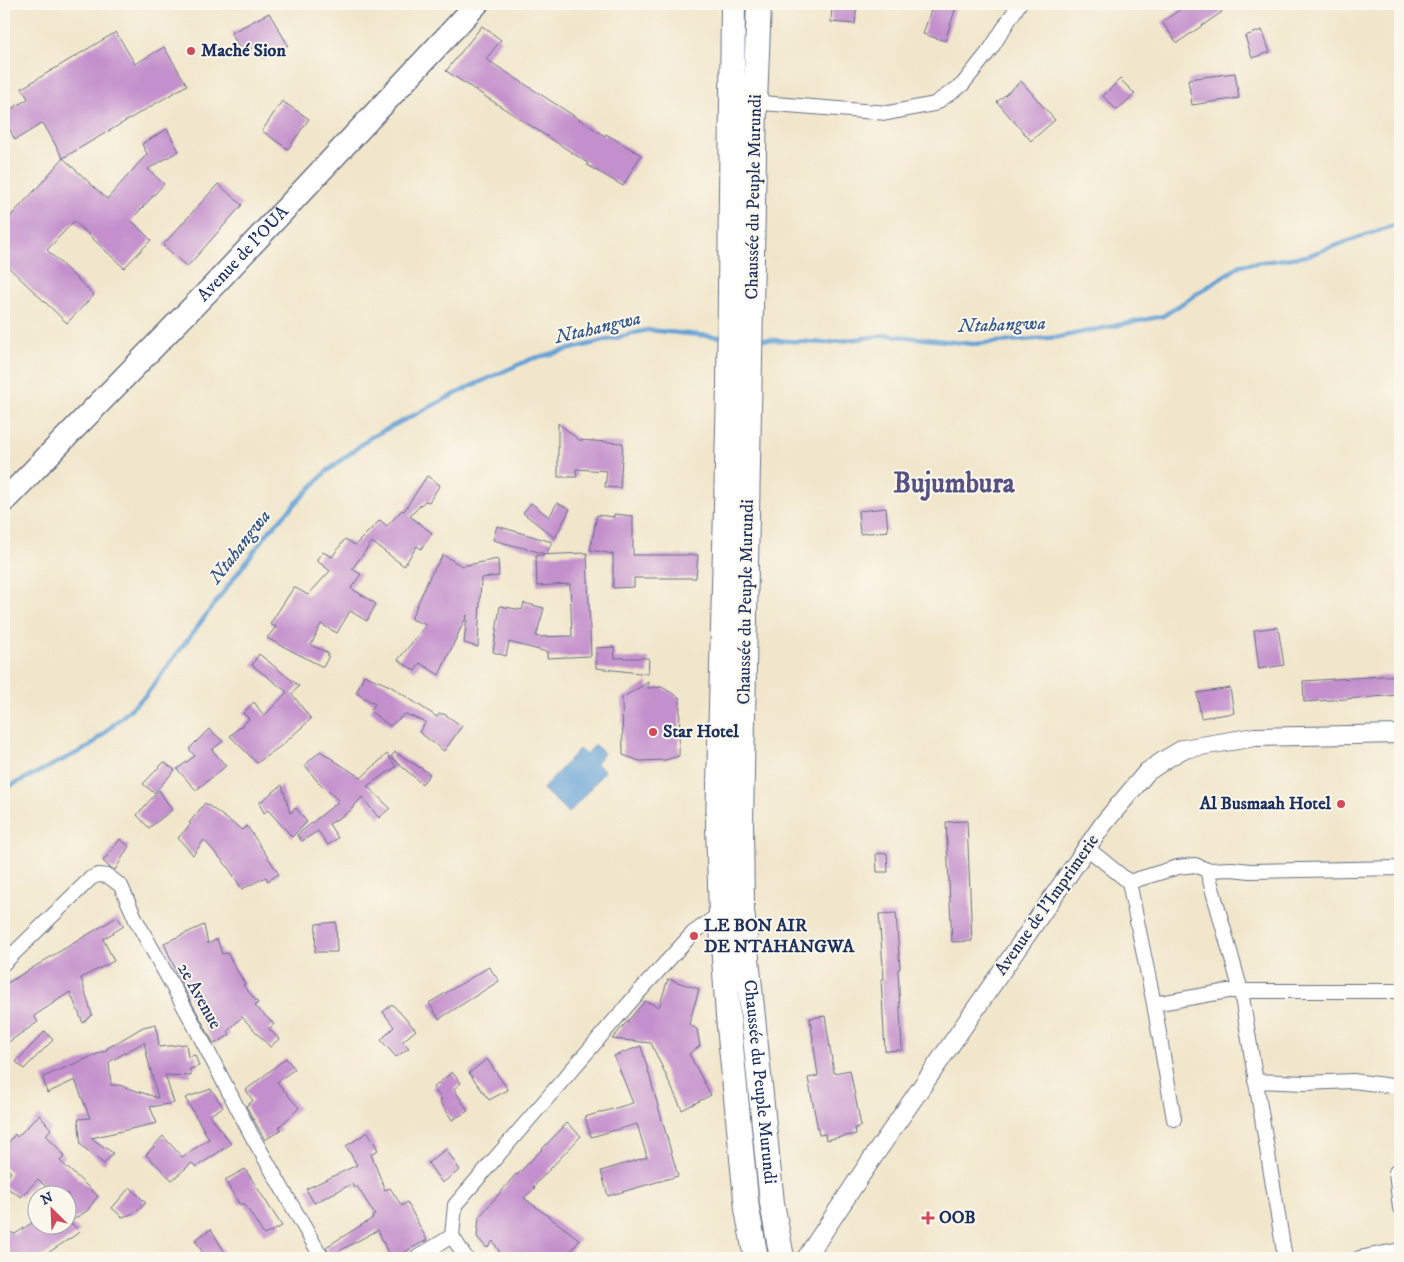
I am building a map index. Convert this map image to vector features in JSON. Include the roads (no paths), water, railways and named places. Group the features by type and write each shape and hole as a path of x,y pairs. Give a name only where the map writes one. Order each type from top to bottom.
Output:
{"highway":[{"name":"Chaussée du Peuple Murundi","path":"733,4 732,104 741,291 741,823 731,911 747,1209 756,1258"},
{"name":"Chaussée du Peuple Murundi","path":"741,291 755,102 759,4"},
{"name":"Chaussée du Peuple Murundi","path":"731,911 772,1203 782,1258"}],"main road":[{"name":"Avenue de l'OUA","path":"4,501 216,283 477,4"}],"street":[{"path":"732,104 755,102 888,113 934,104 962,85 990,50 1019,4"},
{"name":"Avenue de l'Imprimerie","path":"806,1258 869,1163 1104,823 1147,772 1183,749 1255,737 1400,734"},
{"path":"1087,848 1129,882 1154,1004 1174,1119"},
{"path":"1129,882 1178,867 1195,865 1207,870 1232,869 1250,871 1400,868"},
{"path":"1207,870 1242,991 1285,1258"},
{"name":"2e Avenue","path":"4,963 91,878 98,875 108,876 121,886 136,920 191,1019 252,1136 322,1258"},
{"path":"466,1258 452,1236 455,1205 638,993 693,934 731,911"},
{"path":"1154,1004 1228,991 1400,991"},
{"path":"1255,1081 1305,1083 1353,1081 1400,1087"},
{"path":"1396,1172 1400,1208"},
{"path":"416,1258 452,1236"},
{"path":"1359,1258 1400,1250"}],"water":[{"path":"595,745 604,753 596,763 605,771 569,813 543,789 579,749 586,755"}],"waterway":[{"name":"Ntahangwa","path":"757,339 825,343 887,335 973,344 1059,337 1163,316 1241,265 1306,256 1400,223"},
{"name":"Ntahangwa","path":"4,789 89,747 146,695 270,530 326,472 371,437 469,387 531,359 647,330 721,337"}],"place":[{"name":"Maché Sion","path":"191,51"},
{"name":"Star Hotel","path":"653,732"},
{"name":"Al Busmaah Hotel","path":"1341,804"},
{"name":"LE BON AIR DE NTAHANGWA","path":"694,936"},
{"name":"OOB","path":"928,1218"}],"district":[{"name":"Bujumbura","path":"954,483"}]}
